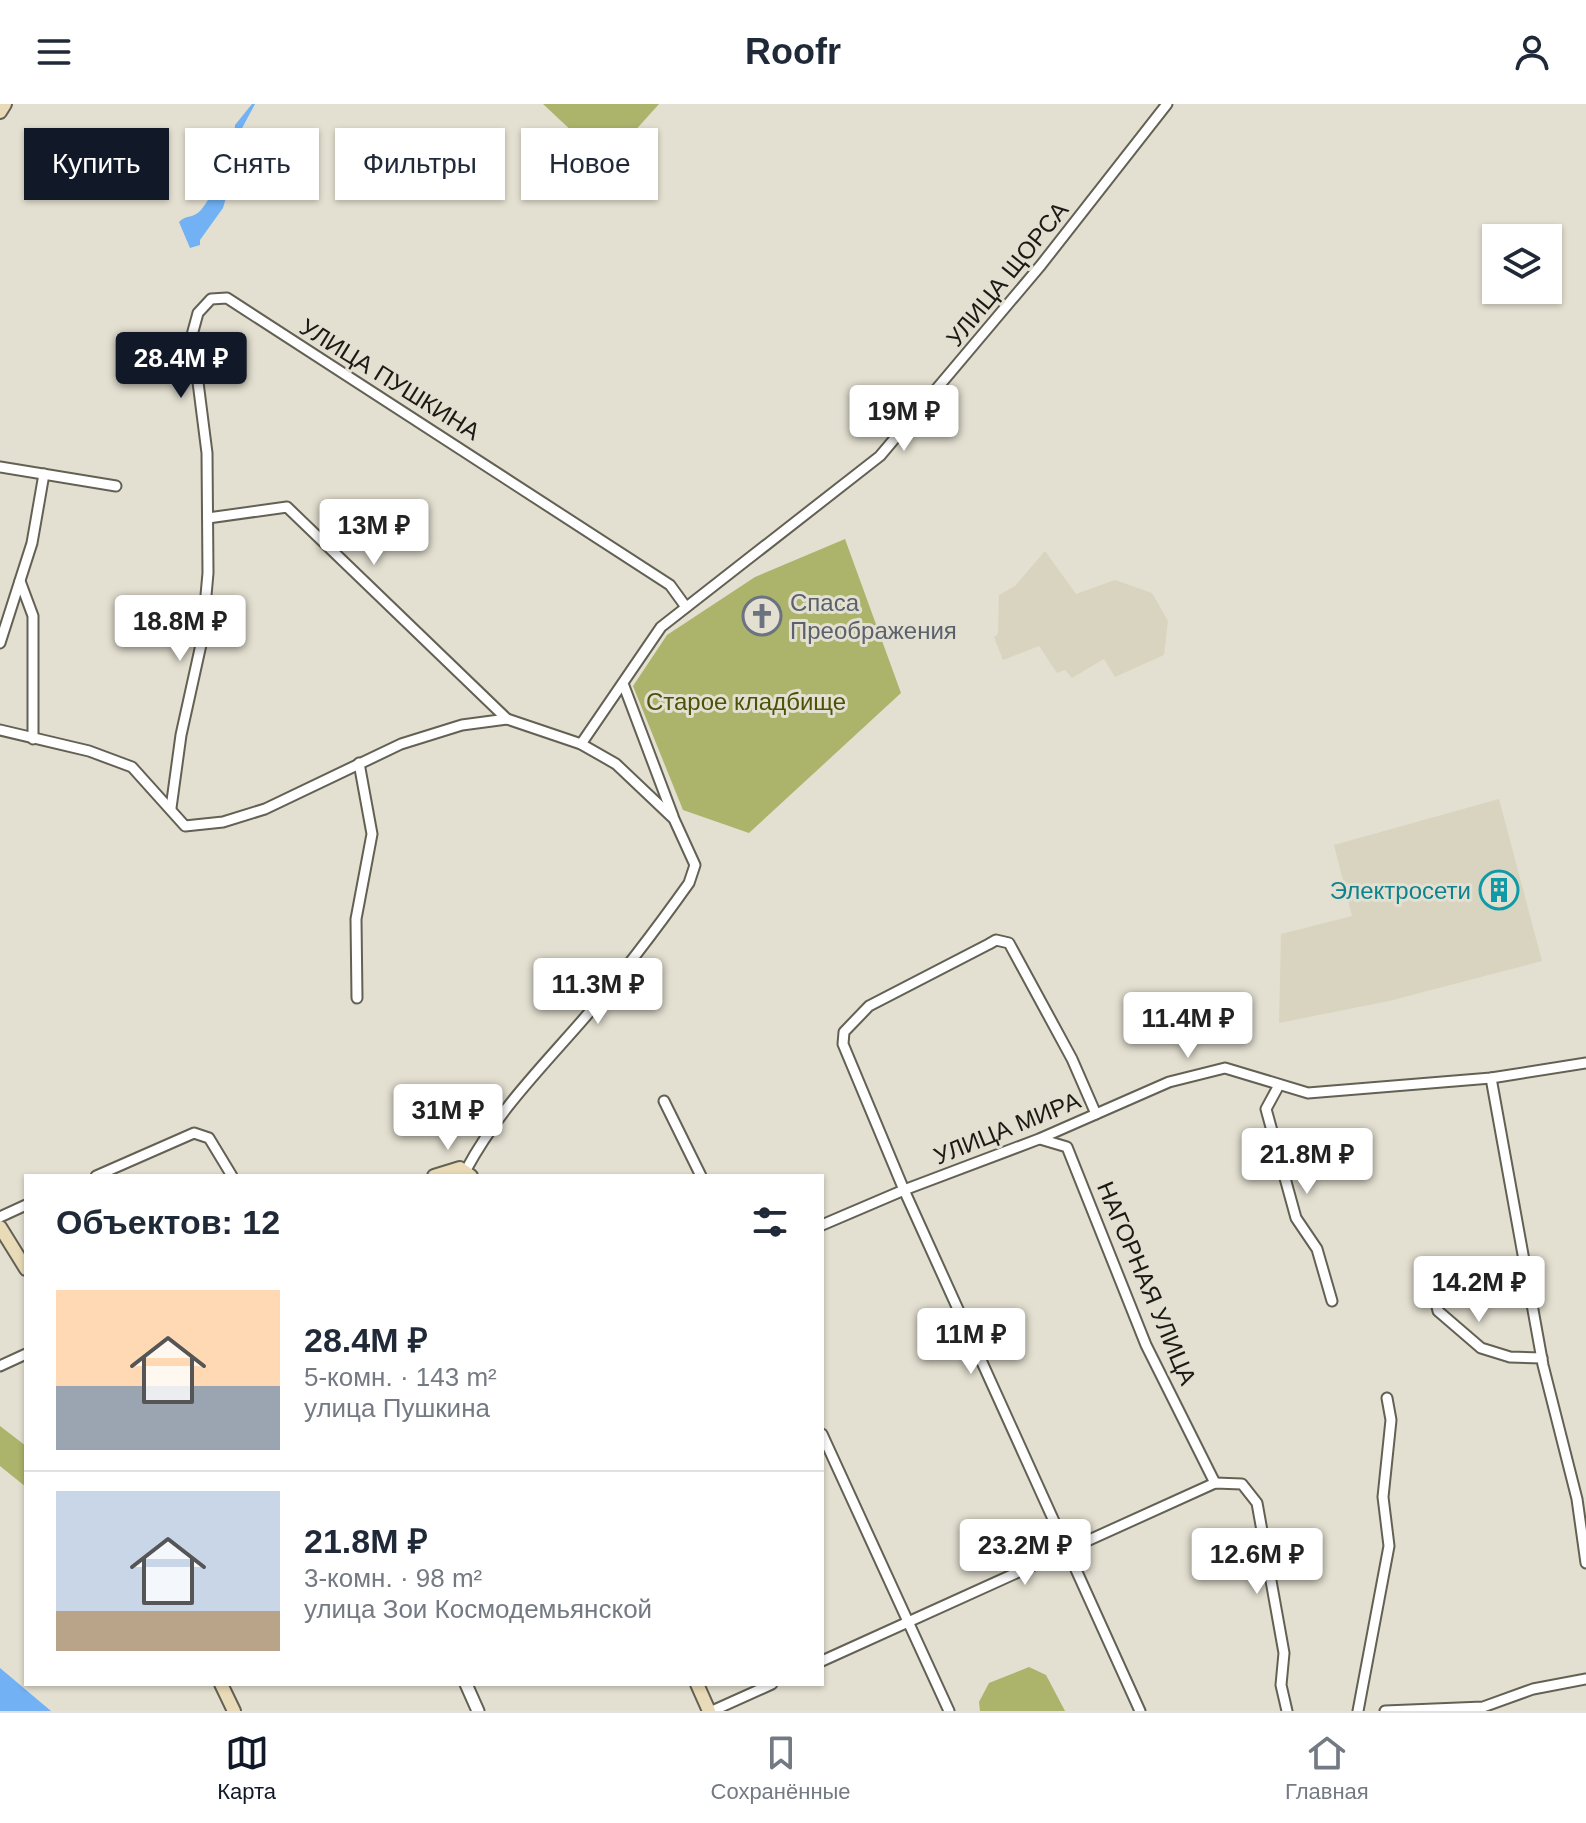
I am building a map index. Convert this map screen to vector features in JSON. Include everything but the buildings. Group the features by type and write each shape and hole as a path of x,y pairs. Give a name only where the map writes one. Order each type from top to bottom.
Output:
{"main road":[{"path":"0,112 5,104"},
{"path":"440,1174 451,1170 468,1173"},
{"path":"0,1227 24,1266"},
{"path":"222,1686 234,1711"},
{"path":"698,1686 710,1711"}],"street":[{"name":"УЛИЦА ЩОРСА","path":"581,744 624,686 661,627 880,456 1041,265 1167,104"},
{"name":"УЛИЦА ПУШКИНА","path":"208,518 207,453 192,335 198,313 211,299 227,298 430,426 670,585 686,607"},
{"path":"0,467 116,486"},
{"path":"0,643 32,543 44,474"},
{"path":"171,808 181,735 202,640 208,573 208,518 287,507 507,719 581,744 616,764 674,819"},
{"path":"19,577 33,616 33,739"},
{"path":"468,1173 486,1133 513,1096 587,1015 689,883 695,865 674,819 624,686"},
{"path":"0,730 89,751 132,767 185,826 223,822 265,809 401,744 462,725 507,719"},
{"path":"357,998 356,919 372,834 359,763"},
{"path":"1096,1114 1050,1018 1009,943 1004,940 989,944 869,1006 844,1032 843,1044 904,1190 1140,1711"},
{"name":"УЛИЦА МИРА","path":"824,1224 1039,1139 1169,1082 1225,1068 1308,1093 1491,1078 1586,1063"},
{"path":"1491,1078 1542,1358 1577,1499 1586,1563"},
{"path":"1279,1085 1266,1109 1269,1123 1296,1218 1317,1249 1332,1301"},
{"path":"664,1101 700,1174"},
{"path":"101,1174 194,1133 209,1138 231,1174"},
{"name":"НАГОРНАЯ УЛИЦА","path":"1039,1139 1067,1147 1074,1160 1146,1345 1215,1483"},
{"path":"0,1217 24,1206"},
{"path":"1429,1271 1438,1311 1481,1348 1510,1357 1542,1358"},
{"path":"0,1366 24,1355"},
{"path":"1358,1711 1389,1546 1383,1497 1391,1420 1387,1398"},
{"path":"824,1438 949,1711"},
{"path":"824,1660 1215,1483 1242,1484 1257,1503 1284,1653 1281,1685 1287,1711"},
{"path":"1385,1711 1483,1707 1533,1689 1586,1679"},
{"path":"467,1686 478,1711"},
{"path":"710,1711 767,1686"}],"shaded area":[{"path":"1045,551 1076,594 1115,580 1152,593 1168,621 1164,655 1115,677 1104,659 1072,678 1065,670 1057,673 1039,646 1003,660 994,637 998,634 999,595 1015,586"},
{"path":"1499,799 1542,961 1389,1001 1279,1023 1281,934 1352,916 1334,845"}],"green space":[{"path":"543,104 659,104 637,128 569,128"},
{"name":"Старое кладбище","path":"845,539 901,693 749,833 683,810 633,686 667,635 755,577"},
{"path":"0,1426 24,1444 24,1485 0,1466"},
{"path":"1029,1667 1046,1675 1065,1711 980,1711 979,1702 989,1683"}],"water":[{"path":"255,104 242,128 235,128"},
{"path":"208,200 225,200 200,240 200,245 190,248 179,222 201,210"},
{"path":"0,1668 51,1711 0,1711"}],"place":[{"name":"Спаса Преображения","path":"762,616"},
{"name":"Электросети","path":"1499,890"}]}
